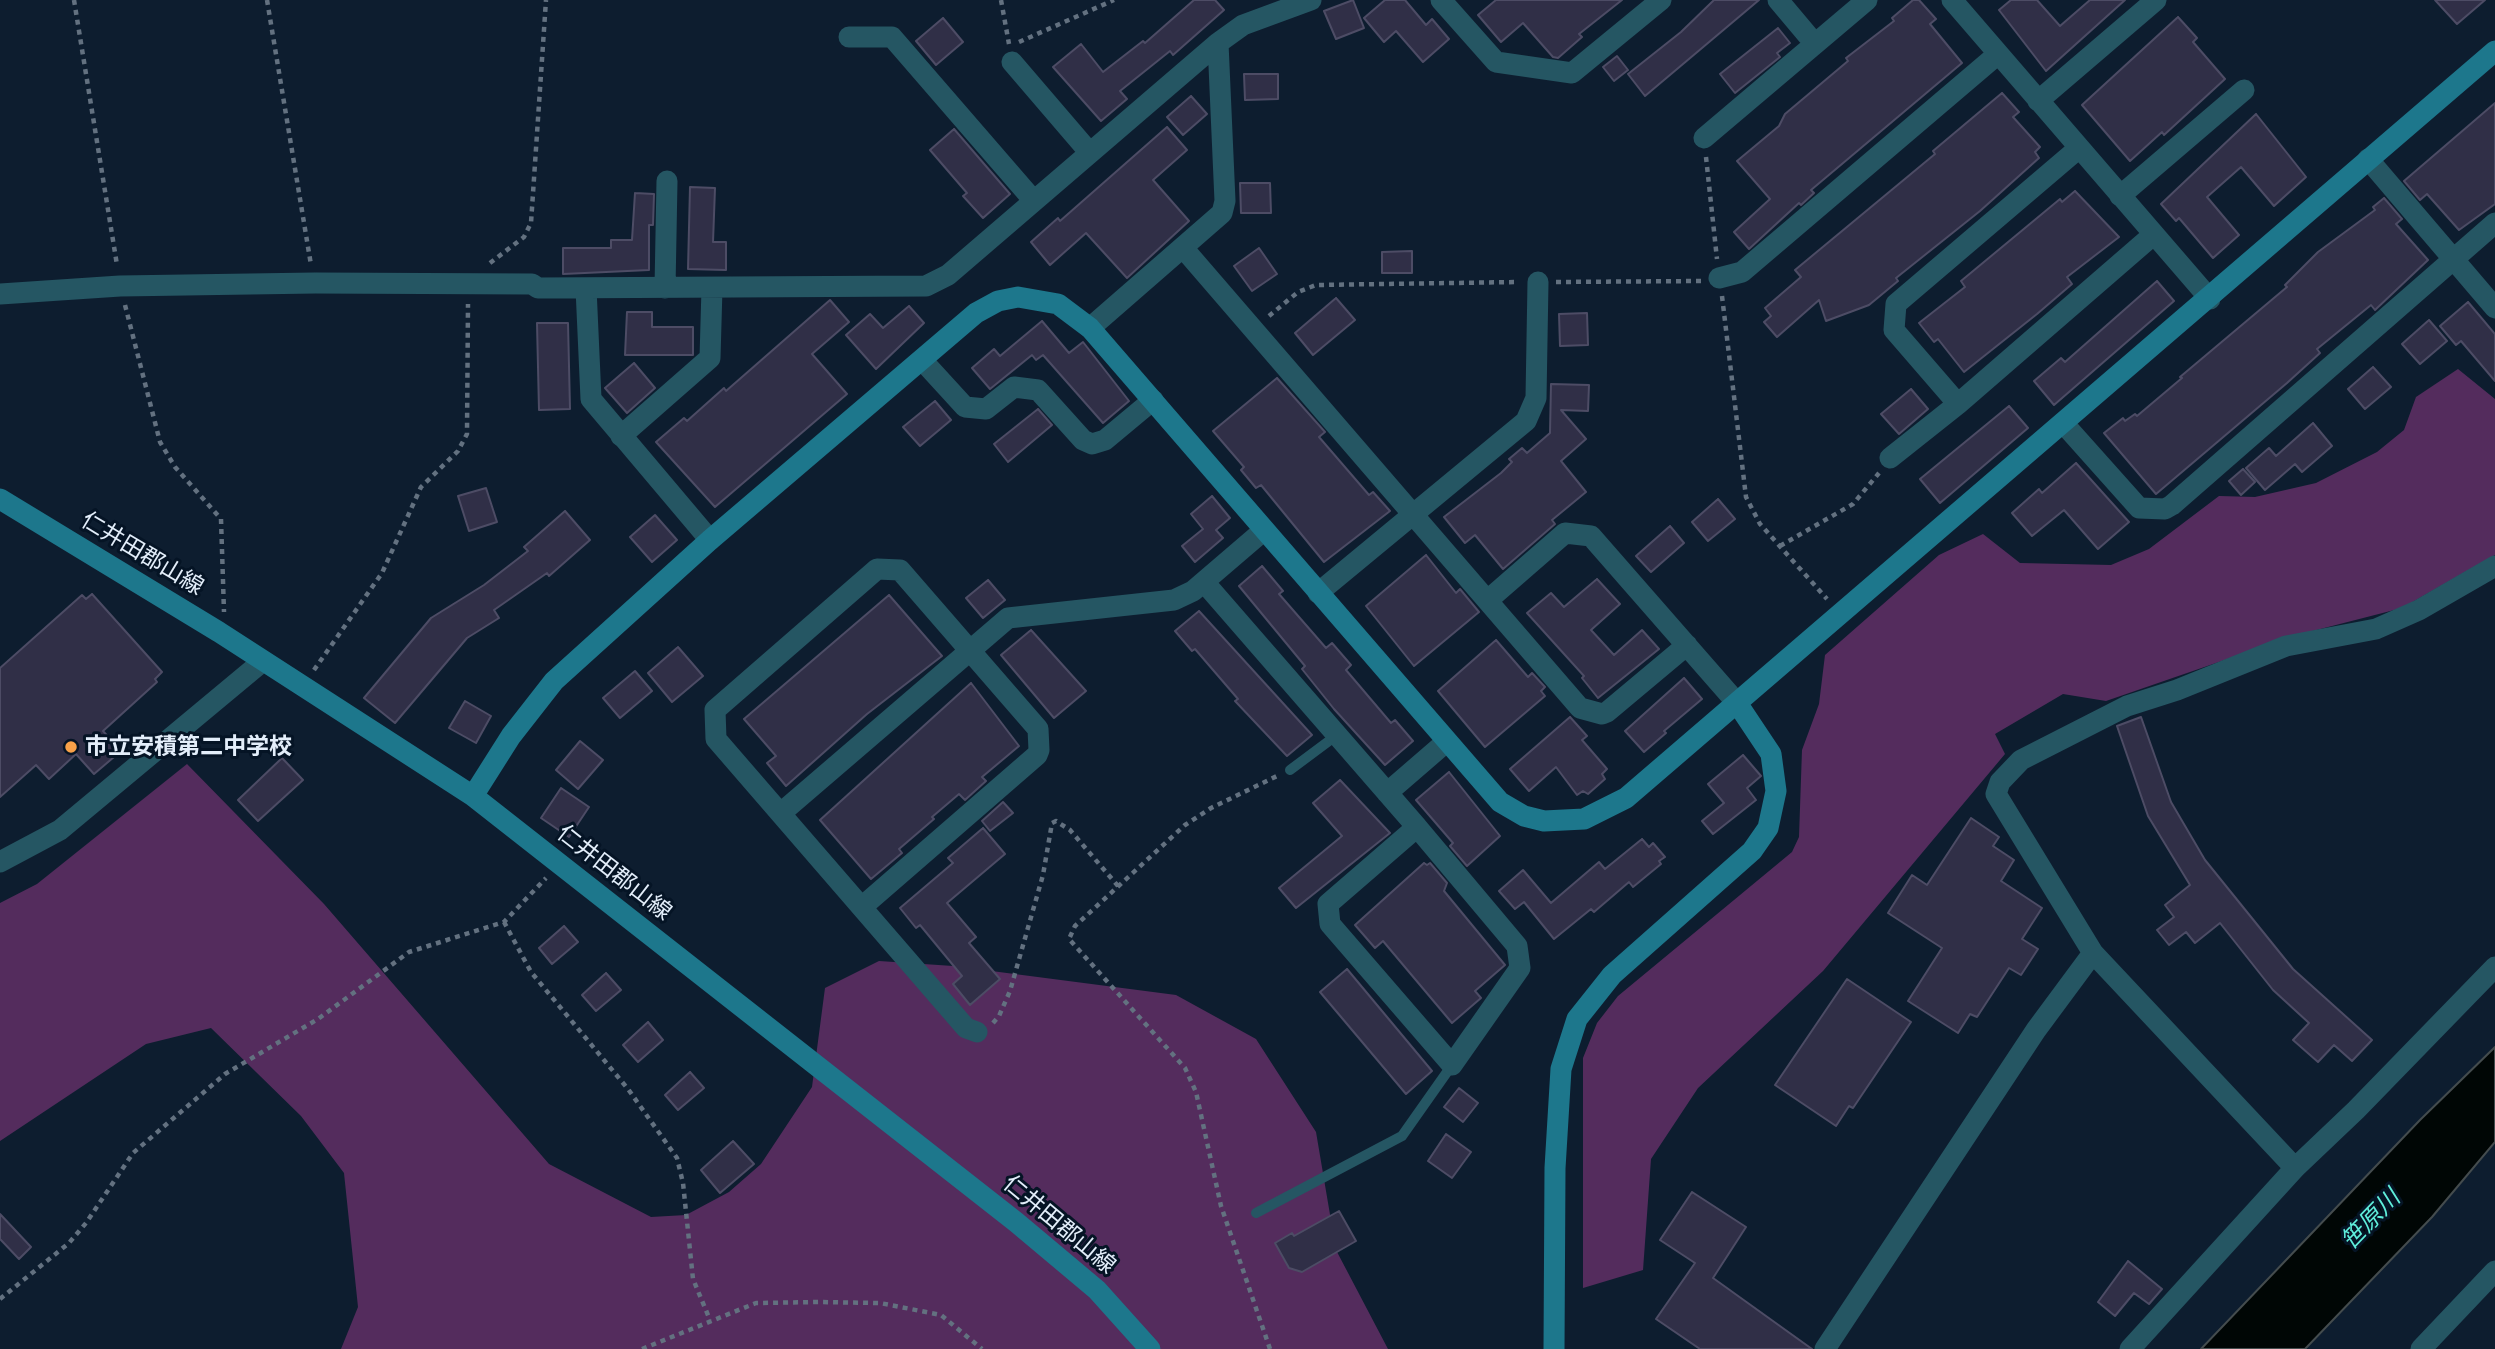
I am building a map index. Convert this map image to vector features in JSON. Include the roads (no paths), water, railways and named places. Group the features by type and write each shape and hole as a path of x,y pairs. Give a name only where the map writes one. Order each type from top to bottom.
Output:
{"street":[{"path":"0,294 120,286 314,283 586,288 920,287 934,284 1218,43 1243,25 1311,0"},
{"path":"1448,2 1496,62 1572,73 1661,0"},
{"path":"1778,0 1815,44"},
{"path":"1704,138 1867,0"},
{"path":"2038,101 2156,0"},
{"path":"1958,2 1998,54 2210,299"},
{"path":"849,37 892,37 1034,201"},
{"path":"1090,328 1214,223 1225,207 1218,43"},
{"path":"473,796 511,736 554,681 710,540 976,313 1005,298 1030,297 1058,303 1090,328 1446,742 1507,807 1534,819 1574,821 1607,810 1626,798 2064,424 2495,51"},
{"path":"1010,54 1090,153"},
{"path":"1719,278 1742,272 1998,54"},
{"path":"2120,196 2244,90"},
{"path":"1958,404 1894,330 1896,304 2079,148"},
{"path":"2368,159 2495,308"},
{"path":"665,288 667,181"},
{"path":"2064,424 2139,508 2165,509 2495,223"},
{"path":"1890,458 1958,404 2153,235"},
{"path":"1184,249 1580,708 1602,714 1687,645"},
{"path":"1318,593 1526,421 1536,398 1538,282"},
{"path":"586,288 588,394 710,540"},
{"path":"621,436 710,358 712,288"},
{"path":"922,360 965,407 986,409 1014,387 1038,390 1083,440 1092,444 1105,440 1153,400"},
{"name":"仁井田郡山線","path":"0,499 219,632 473,796 1016,1222 1097,1290 1150,1349"},
{"path":"781,813 967,651 1013,616 1174,600 1204,582 1263,531"},
{"path":"1488,600 1564,533 1591,536 1737,703 1771,754 1776,791 1768,828 1752,851 1612,975 1577,1019 1561,1069 1555,1168 1554,1349"},
{"path":"2295,1168 2093,953 1996,794 2009,770 2051,742 2127,706 2177,690 2286,646 2376,629 2419,610 2495,566"},
{"path":"863,906 1037,755 1038,729 967,651 900,570 877,569 715,710 716,738 966,1028 977,1032"},
{"path":"1204,582 1417,827 1517,946 1520,968 1452,1065 1330,924 1328,904 1417,827"},
{"path":"0,862 60,830 263,661"},
{"path":"1387,793 1446,742"},
{"path":"1825,1349 2036,1031 2093,953"},
{"path":"2130,1349 2295,1168 2356,1110 2495,967"},
{"path":"2421,1349 2495,1271"}],"lane":[{"path":"1290,770 1337,735"},
{"path":"1256,1213 1402,1136 1452,1065"}],"water":[{"name":"笹原川","path":"2495,1047 2495,1142 2432,1217 2305,1349 2201,1349 2420,1120"}],"place":[{"name":"市立安積第二中学校","path":"71,747"}]}
